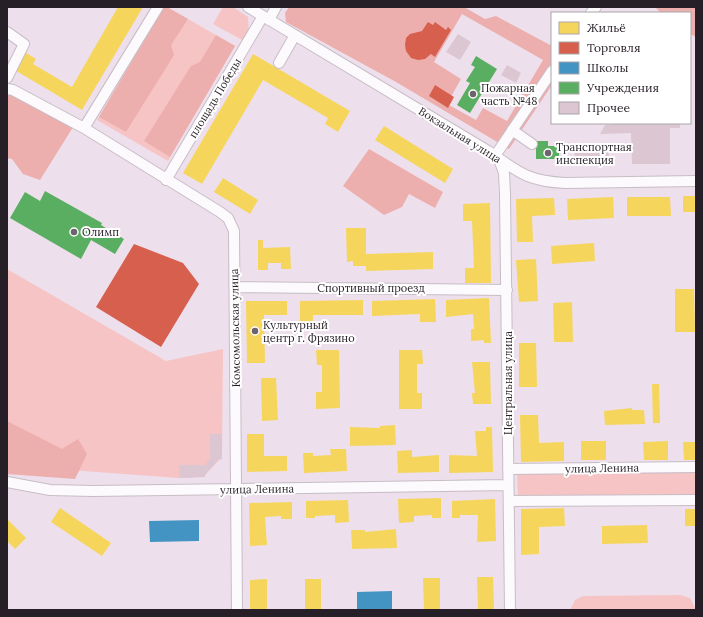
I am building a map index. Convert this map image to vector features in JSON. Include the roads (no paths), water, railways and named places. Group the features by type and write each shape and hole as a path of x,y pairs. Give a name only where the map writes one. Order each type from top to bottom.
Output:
{"street":[{"path":"84,128 158,7"},
{"name":"Вокзальная улица","path":"248,7 497,157 512,169 529,177 546,182 565,183 696,181"},
{"name":"площадь Победы","path":"166,180 266,18 276,7"},
{"path":"7,32 24,44 7,78"},
{"path":"279,63 295,35"},
{"path":"497,157 512,130 551,72"},
{"name":"Комсомольская улица","path":"7,89 14,90 84,128 220,212 232,224 234,231 235,287 237,610"},
{"path":"512,130 532,144"},
{"name":"Центральная улица","path":"497,157 504,174 505,191 510,610"},
{"path":"505,191 510,182 515,179 529,177"},
{"name":"Спортивный проезд","path":"235,287 507,290"},
{"name":"улица Ленина","path":"508,469 696,467"},
{"name":"улица Ленина","path":"7,482 50,490 236,490 508,486"},
{"path":"509,501 696,500"}],"place":[{"name":"Пожарная часть №48","path":"473,94"},
{"name":"Транспортная инспекция","path":"548,153"},
{"name":"Олимп","path":"74,232"},
{"name":"Культурный центр г. Фрязино","path":"255,331"}]}
